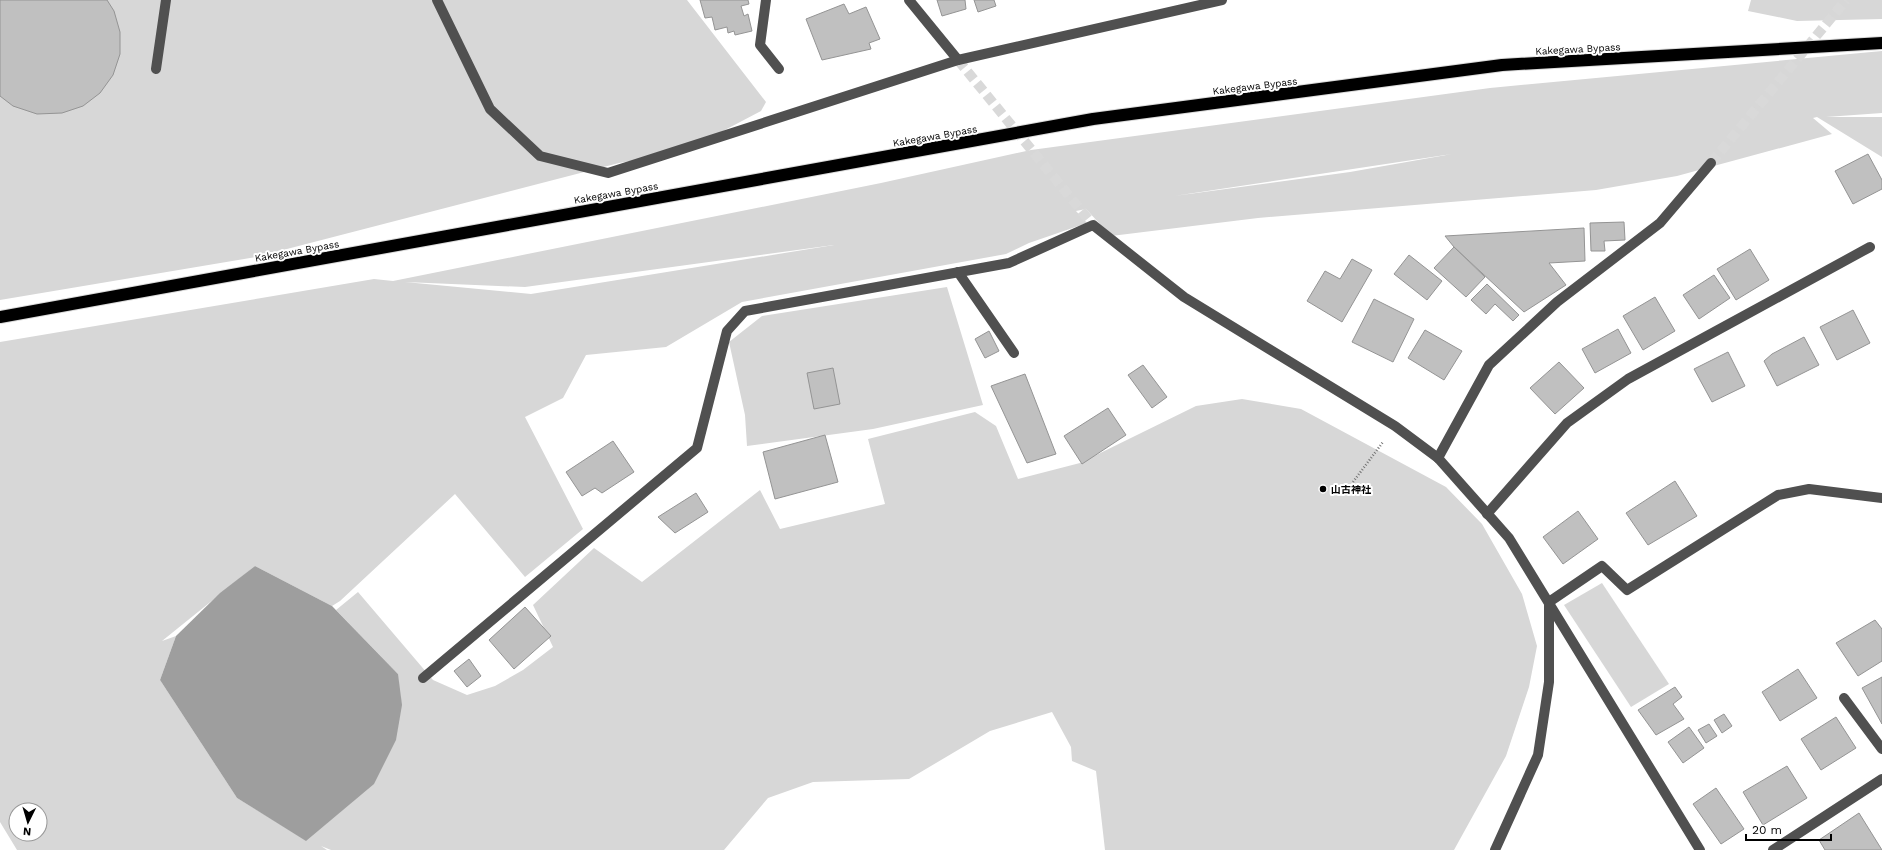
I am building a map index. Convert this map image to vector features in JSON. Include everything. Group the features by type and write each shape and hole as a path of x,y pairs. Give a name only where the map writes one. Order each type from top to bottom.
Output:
{"highway":[{"name":"Kakegawa Bypass","path":"0,317 1093,119 1502,65 1882,43"}],"street":[{"path":"156,69 166,0"},
{"path":"437,0 490,109 540,156 608,173 958,60 1222,0"},
{"path":"766,0 760,45 779,69"},
{"path":"909,0 958,60"},
{"path":"1438,458 1489,365 1557,302 1660,223 1711,163"},
{"path":"423,678 697,448 727,331 745,311 1009,263 1093,225 1184,297 1395,426 1438,458 1509,538 1700,850"},
{"path":"1488,514 1567,423 1628,379 1870,248"},
{"path":"958,272 1014,353"},
{"path":"1549,602 1602,566 1627,590 1778,495 1809,489 1882,498"},
{"path":"1495,850 1538,755 1549,682 1549,602"},
{"path":"1844,698 1882,749"},
{"path":"1774,850 1882,779"}],"path":[{"path":"1353,482 1395,426"}],"shaded area":[{"path":"0,0 687,0 766,102 761,111 683,152 619,163 256,257 0,300"},
{"path":"1751,0 1882,0 1882,19 1797,21 1748,11"},
{"path":"1882,51 1882,113 1826,117 1882,117 1882,157 1817,117 1813,118 1832,134 1677,176 1596,190 1258,218 1111,236 1086,209 1076,211 1087,223 1029,243 1006,254 742,302 666,347 586,355 563,398 525,417 583,529 525,577 455,494 340,601 332,606 255,566 162,641 176,636 160,680 237,798 290,830 398,674 336,610 358,592 433,680 467,695 495,686 523,670 553,647 533,605 594,548 642,582 760,490 780,529 885,504 868,439 975,412 996,426 1018,479 1080,463 1196,406 1242,399 1301,409 1446,487 1482,524 1522,594 1537,646 1529,687 1506,756 1454,850 1105,850 1096,771 1072,761 1071,747 1052,712 990,731 909,779 813,782 768,798 724,850 331,850 321,846 327,850 17,850 12,842 48,842 48,802 8,802 8,835 0,822 0,342 374,279 393,281 881,183 1031,150 1490,88","holes":["1452,154 1350,172 1174,196","834,245 531,294 405,282 525,287"]},
{"path":"947,287 983,405 873,429 747,446 745,415 729,342 762,316"},
{"path":"255,566 332,606 398,674 402,705 396,740 374,784 306,841 237,798 160,680 176,636 220,593"},
{"path":"1602,583 1669,684 1631,707 1564,605"}],"building":[{"path":"0,0 107,0 114,11 120,32 120,54 113,75 100,93 83,106 62,113 37,114 13,106 0,96"},
{"path":"700,0 748,0 749,4 741,6 744,16 748,14 752,31 735,35 734,31 728,33 727,27 715,30 712,17 705,18"},
{"path":"937,0 965,0 966,9 942,16"},
{"path":"974,0 994,0 996,6 978,12"},
{"path":"844,4 849,14 866,7 880,39 869,43 871,49 822,60 806,19"},
{"path":"1868,154 1882,180 1882,189 1853,204 1835,171"},
{"path":"1624,222 1625,240 1604,241 1605,251 1591,251 1590,223"},
{"path":"1584,228 1585,261 1549,263 1566,285 1524,312 1454,247 1445,236"},
{"path":"1454,247 1485,277 1466,297 1434,268"},
{"path":"1750,249 1769,280 1736,300 1717,269"},
{"path":"1409,255 1442,281 1427,300 1394,274"},
{"path":"1352,259 1372,270 1342,322 1307,301 1325,271 1340,279"},
{"path":"1714,275 1730,298 1699,319 1683,295"},
{"path":"1487,284 1519,315 1513,321 1495,304 1486,314 1471,300"},
{"path":"1655,297 1675,331 1643,350 1623,316"},
{"path":"1374,299 1414,319 1393,362 1352,342"},
{"path":"1853,310 1870,343 1837,360 1820,327"},
{"path":"1618,329 1631,353 1595,373 1582,349"},
{"path":"1425,330 1462,351 1444,380 1408,358"},
{"path":"989,331 999,351 985,358 975,339"},
{"path":"1804,337 1819,365 1777,386 1764,361 1772,354"},
{"path":"1728,352 1745,386 1712,402 1694,369"},
{"path":"1559,362 1584,388 1555,414 1530,388"},
{"path":"1143,365 1167,397 1152,408 1128,375"},
{"path":"833,368 840,404 814,409 807,373"},
{"path":"1025,374 1056,454 1027,463 991,386"},
{"path":"1108,408 1126,435 1082,464 1064,436"},
{"path":"825,435 838,482 775,499 763,452"},
{"path":"613,441 634,472 602,493 595,488 582,496 566,472"},
{"path":"1675,481 1697,516 1648,545 1626,513"},
{"path":"696,493 708,512 675,533 658,517"},
{"path":"1578,511 1598,539 1563,564 1543,537"},
{"path":"525,607 551,636 514,669 489,640"},
{"path":"1875,620 1882,629 1882,661 1858,676 1836,643"},
{"path":"469,659 481,676 467,687 454,671"},
{"path":"1798,669 1817,698 1780,721 1762,692"},
{"path":"1882,677 1882,724 1862,688"},
{"path":"1675,687 1682,697 1673,704 1684,719 1656,735 1638,710"},
{"path":"1724,714 1732,726 1722,733 1714,720"},
{"path":"1836,717 1856,748 1821,770 1801,739"},
{"path":"1709,724 1717,736 1706,743 1698,730"},
{"path":"1689,727 1704,748 1683,763 1668,742"},
{"path":"1787,766 1807,798 1763,825 1743,792"},
{"path":"1716,788 1744,829 1721,844 1693,804"},
{"path":"1859,813 1882,850 1825,850 1819,840"}],"tunnel":[{"path":"1711,163 1846,0"},
{"path":"958,60 1093,225"}],"place":[{"name":"山古神社","path":"1323,489"}]}
